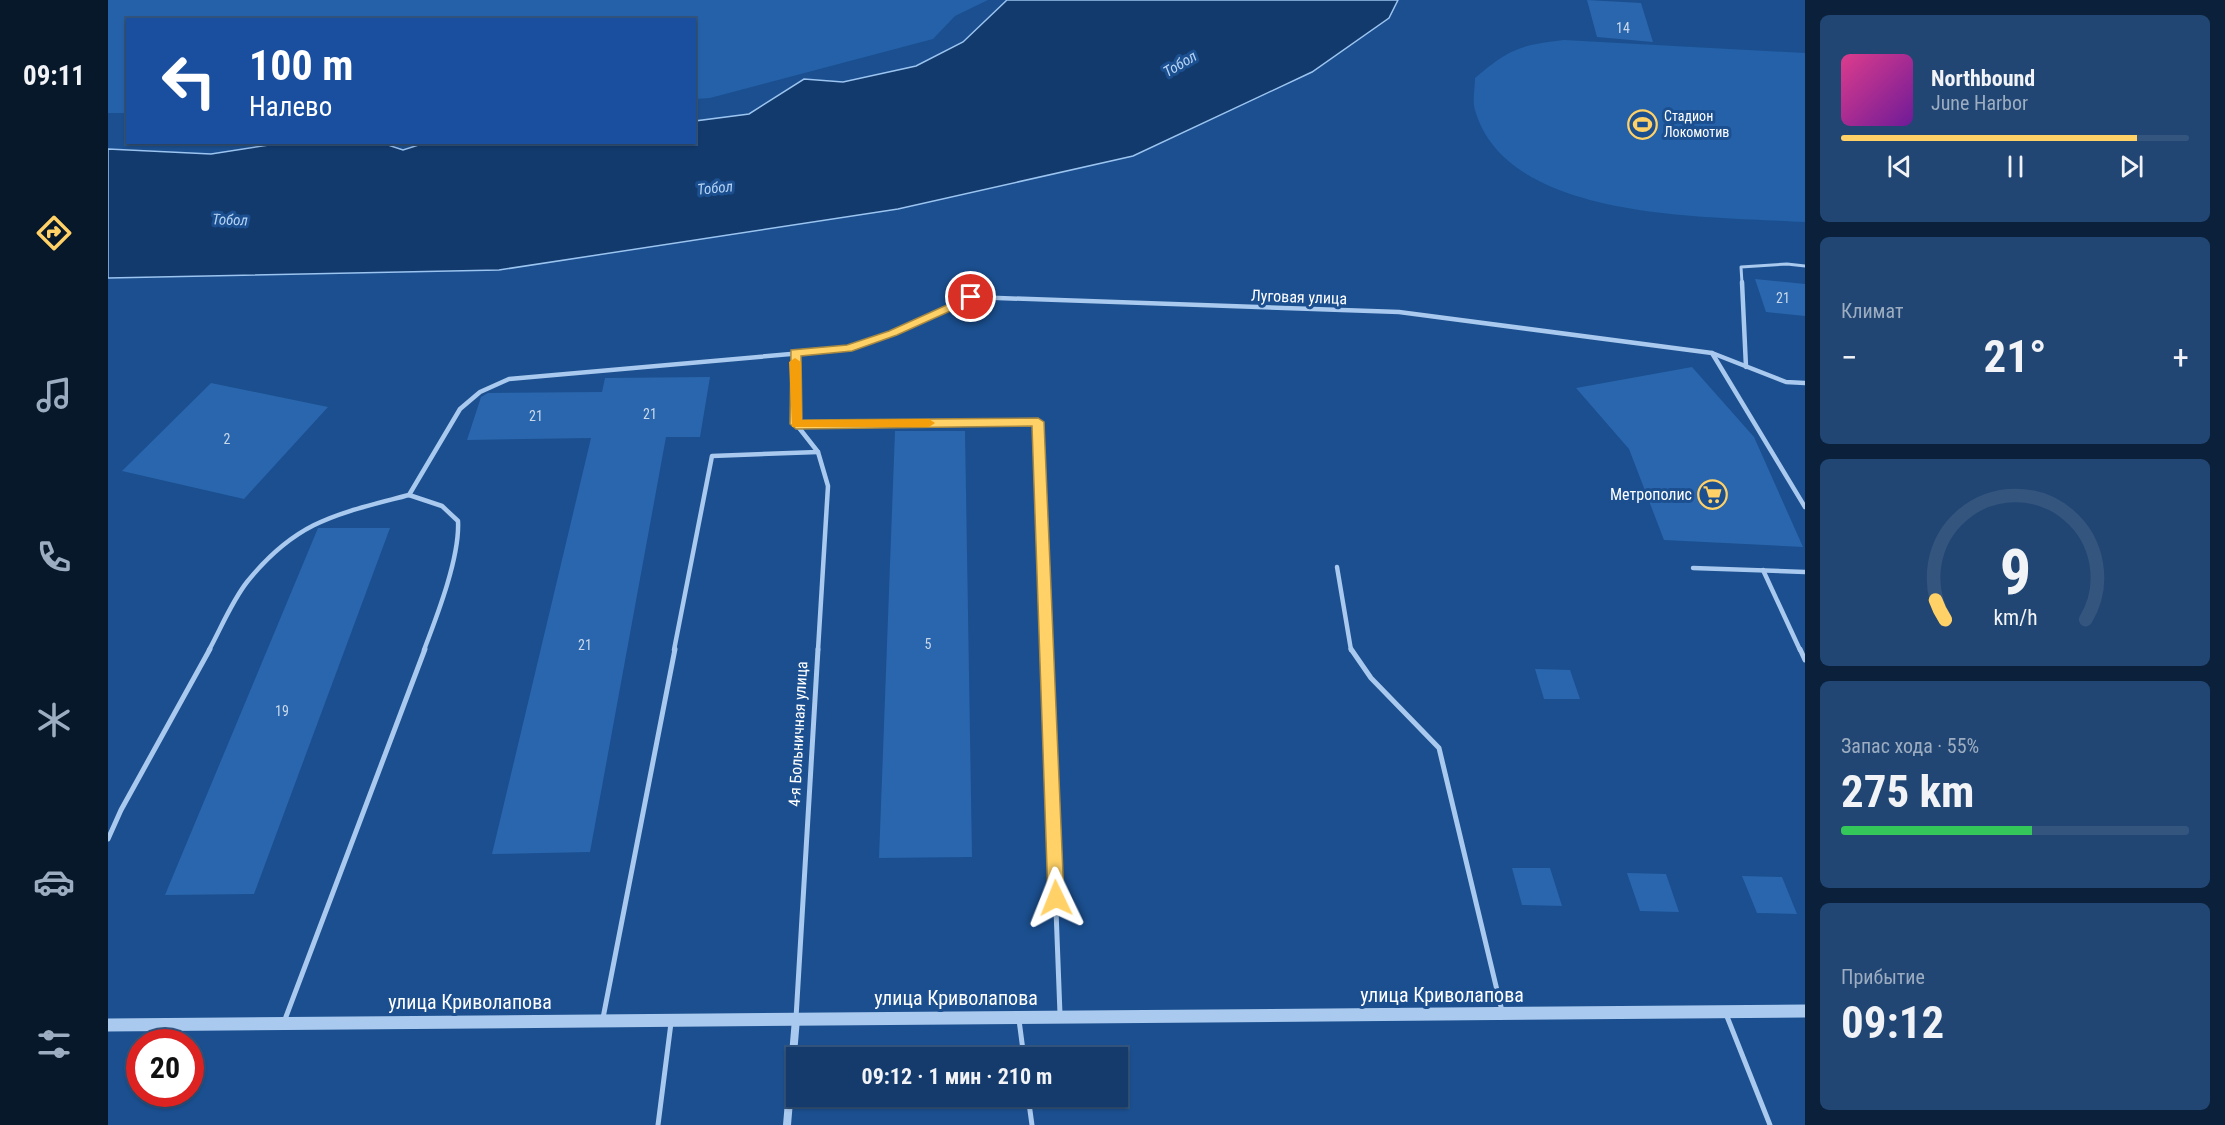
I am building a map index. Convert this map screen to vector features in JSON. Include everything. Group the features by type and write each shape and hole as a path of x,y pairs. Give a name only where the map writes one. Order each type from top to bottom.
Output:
{"street":[{"name":"улица Криволапова","path":"108,1025 1805,1011"},
{"name":"4-я Больничная улица","path":"787,1125 796,1019"}],"lane":[{"path":"1746,367 1741,267 1787,264 1805,266"},
{"name":"Луговая улица","path":"409,495 460,409 480,392 509,379 848,349 893,333 971,297 1399,312 1712,352 1786,382 1805,383"},
{"path":"1712,352 1805,507"},
{"path":"795,353 796,424 1038,422 1060,1017"},
{"name":"4-я Больничная улица","path":"796,424 818,452 828,486 796,1019"},
{"path":"603,1020 712,456 818,452"},
{"path":"108,839 121,810 246,583 285,542 309,526 338,514 409,495 442,507 458,521 459,536 437,616 284,1023"},
{"path":"1337,567 1351,650 1371,678 1439,748 1503,1014"},
{"path":"1693,568 1805,572"},
{"path":"1763,570 1805,660"},
{"path":"1725,1012 1770,1125"},
{"path":"1019,1017 1023,1047"},
{"path":"658,1125 671,1020"},
{"path":"1030,1107 1032,1125"}],"shaded area":[{"path":"108,0 988,0 955,16 933,39 710,98 696,99 696,18 126,18 126,113 108,113"},
{"name":"Стадион Локомотив","path":"1564,40 1805,53 1805,222 1668,214 1617,206 1569,194 1527,174 1495,147 1475,110 1475,78 1516,50"}],"water":[{"name":"Тобол","path":"1007,0 1398,0 1389,18 1312,72 1133,156 898,209 499,270 108,278 108,149 211,154 276,144 385,144 403,150 422,144 696,144 696,121 749,114 804,79 843,82 916,66 963,42"}],"building":[{"path":"1587,0 1641,3 1653,42 1597,37"},
{"path":"1755,279 1805,284 1805,316 1766,312"},
{"name":"Метрополис","path":"1692,367 1754,437 1803,547 1664,540 1629,449 1576,388"},
{"path":"710,377 700,437 666,437 590,852 492,854 591,438 467,440 481,397 488,393 602,392 605,378"},
{"path":"211,383 328,407 244,499 122,471"},
{"path":"895,431 965,431 972,857 879,858"},
{"path":"318,528 390,528 254,894 165,895"},
{"path":"1535,669 1570,670 1580,699 1544,699"},
{"path":"1512,868 1550,868 1562,906 1522,905"},
{"path":"1627,873 1666,874 1679,912 1640,911"},
{"path":"1742,876 1782,877 1797,914 1757,913"}],"slow traffic":[{"path":"795,362 796,424 929,423"}],"place":[{"name":"Стадион Локомотив","path":"1643,124"},
{"name":"Метрополис","path":"1713,494"}],"route":[{"path":"971,297 893,333 848,349 795,353 796,424 1038,422 1056,898"}]}
